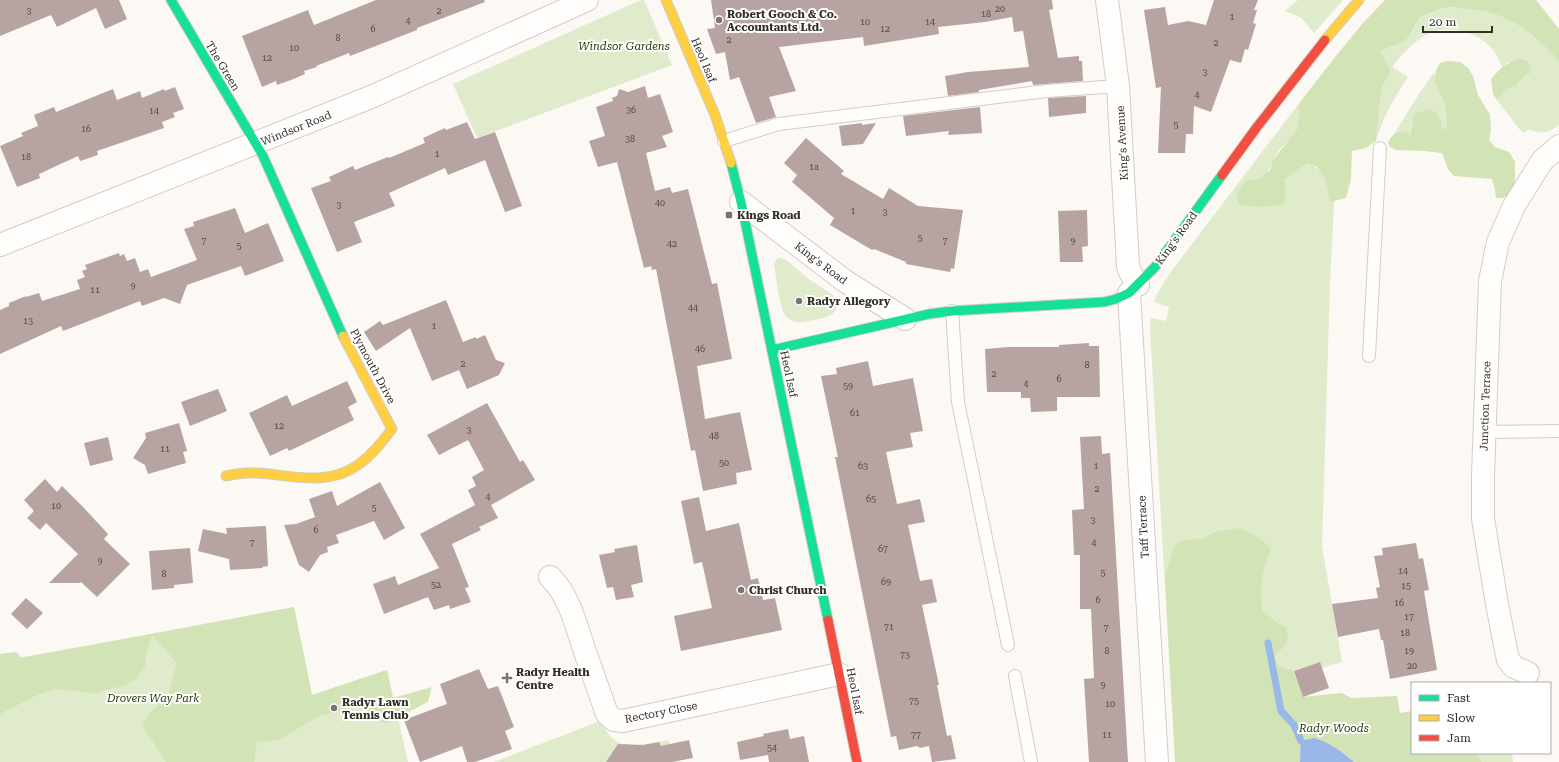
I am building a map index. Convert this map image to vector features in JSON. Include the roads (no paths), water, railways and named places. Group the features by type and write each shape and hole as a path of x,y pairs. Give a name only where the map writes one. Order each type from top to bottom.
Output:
{"street":[{"name":"The Green","path":"171,0 256,143"},
{"name":"Windsor Road","path":"0,245 16,240 371,97 588,0"},
{"name":"Heol Isaf","path":"666,0 715,115 741,202 857,762"},
{"name":"King's Avenue","path":"1106,0 1118,86 1128,266 1133,289"},
{"name":"King's Road","path":"772,350 905,319 952,311 1104,302 1116,299 1133,289 1155,267 1257,126 1331,32 1359,0"},
{"name":"Plymouth Drive","path":"226,476 258,472 321,480 337,476 354,468 392,429 341,332 256,143"},
{"name":"Junction Terrace","path":"1528,673 1514,667 1508,660 1483,519 1484,432 1490,281 1494,255 1505,226 1523,190 1542,161 1559,146"},
{"name":"King's Road","path":"741,202 845,281 905,319"},
{"name":"Taff Terrace","path":"1133,289 1157,762"},
{"name":"Rectory Close","path":"550,577 557,584 576,624 607,714 614,720 623,721 839,674"}],"lane":[{"path":"724,141 779,124 1047,91 1118,86"},
{"path":"1369,356 1380,148"},
{"path":"952,311 958,402 1008,645"},
{"path":"1484,432 1559,431"},
{"path":"1015,676 1031,762"}],"water":[{"path":"1314,738 1340,751 1354,762 1300,762 1301,741"}],"waterway":[{"path":"1268,643 1281,711 1294,725 1301,741"}],"place":[{"name":"Robert Gooch & Co. Accountants Ltd.","path":"719,20"},
{"name":"Kings Road","path":"729,215"},
{"name":"Radyr Allegory","path":"799,301"},
{"name":"Christ Church","path":"741,590"},
{"name":"Radyr Health Centre","path":"507,678"},
{"name":"Radyr Lawn Tennis Club","path":"334,708"}],"park label":[{"name":"Windsor Gardens","path":"624,46"},
{"name":"Drovers Way Park","path":"153,698"},
{"name":"Radyr Woods","path":"1334,728"}]}
